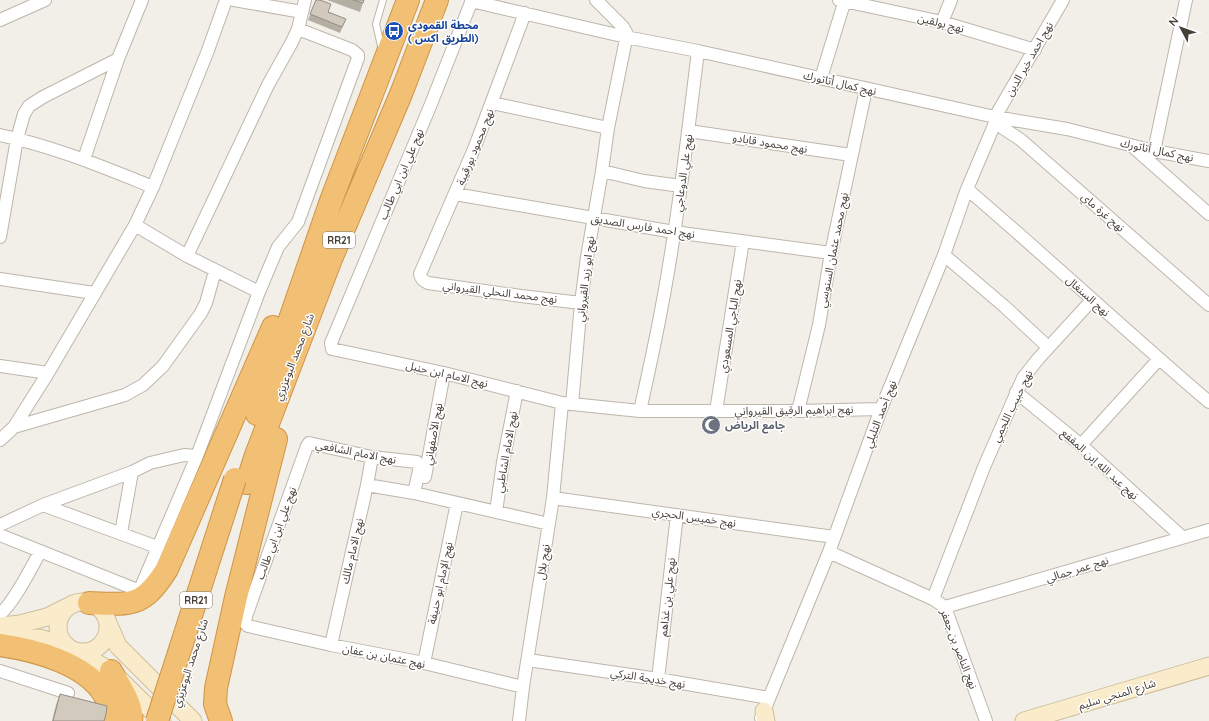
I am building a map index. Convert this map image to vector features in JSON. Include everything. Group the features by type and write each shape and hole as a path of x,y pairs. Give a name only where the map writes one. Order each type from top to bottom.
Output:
{"highway":[{"name":"شارع محمد البوعزيزي","path":"172,721 241,481 295,302 332,198 408,0"},
{"name":"شارع محمد البوعزيزي","path":"158,721 241,481 259,448 332,259 401,94 437,0"},
{"path":"79,604 120,605 131,603 140,599 151,591 160,581 167,569 286,298 332,198"},
{"path":"221,721 215,704 216,688 236,597 281,421 314,324 332,259"},
{"path":"211,721 208,703 208,687 211,668 236,597"},
{"path":"0,645 40,653 72,666 85,674 95,682 105,695 109,708 110,721"},
{"path":"111,671 128,702 132,716 131,721"}],"main road":[{"path":"79,604 63,611 57,626 58,634 62,642 72,650 89,651 100,646 108,631 108,623"},
{"path":"0,626 20,624 47,617 79,604 102,610 118,646 193,721"},
{"path":"0,641 39,638 72,650 111,671 162,721"},
{"name":"شارع المنجي سليم","path":"1033,720 1209,666"}],"street":[{"path":"0,20 45,0"},
{"path":"84,159 118,59 142,0"},
{"path":"0,440 14,427 48,373 135,225 153,187 207,53 226,0"},
{"path":"234,0 302,12"},
{"path":"187,256 268,85 298,29 305,0"},
{"name":"نهج كمال أتاتورك","path":"472,0 626,37 821,78 995,120 1068,130 1154,151 1209,161"},
{"name":"نهج علي ابن ابي طالب","path":"331,347 331,343 431,104 472,0"},
{"path":"596,0 623,27 626,31 626,37"},
{"path":"821,78 843,0"},
{"name":"نهج بولقين","path":"843,0 942,22 1035,50"},
{"path":"942,22 951,0"},
{"name":"نهج احمد خير الدين","path":"995,120 1063,0"},
{"path":"1154,151 1186,0"},
{"name":"نهج محمود بورقيبة","path":"421,279 420,274 455,194 492,103 525,13"},
{"path":"0,535 135,589 141,587 197,456 278,246 298,222 358,58 358,55 352,50 298,29"},
{"name":"نهج ابو زيد القيرواني","path":"567,404 593,218 602,172 608,128 626,37"},
{"name":"نهج علي الدوعاجي","path":"640,411 660,316 674,232 689,130 698,51"},
{"path":"0,237 17,139 24,114 29,106 118,59"},
{"name":"نهج محمد عثمان السنوسي","path":"798,411 819,325 831,252 866,89"},
{"path":"492,103 608,128"},
{"name":"نهج أحمد التليلي","path":"764,714 829,552 881,409 944,255 967,189 995,120"},
{"name":"نهج غرة ماي","path":"995,120 1021,140 1209,305"},
{"name":"نهج محمود قابادو","path":"689,130 852,156"},
{"path":"0,135 84,159 153,187"},
{"path":"1131,145 1209,214"},
{"path":"602,172 644,181 681,186"},
{"name":"نهج السنغال","path":"967,189 1035,247 1092,300 1209,402"},
{"name":"نهج احمد فارس الصديق","path":"455,194 674,232 831,252"},
{"path":"135,225 214,271 259,292"},
{"name":"نهج الباجي المسعودي","path":"716,411 743,241"},
{"path":"944,255 1004,306 1048,347"},
{"path":"14,427 125,395 143,385 163,366 201,313 206,303 214,271"},
{"path":"0,279 94,293"},
{"name":"نهج محمد النحلي القيرواني","path":"421,279 428,283 581,303"},
{"name":"نهج حبيب اللجمي","path":"933,600 984,467 1016,392 1030,368 1092,300"},
{"name":"نهج الامام ابن حنبل","path":"331,347 335,351 444,373 567,404"},
{"path":"1081,445 1159,359"},
{"path":"0,366 48,373"},
{"name":"نهج الأصفهاني","path":"418,494 444,373"},
{"name":"نهج الامام الشاطبي","path":"496,512 503,462 517,391"},
{"name":"نهج عبد الله إبن المقفع","path":"1016,392 1081,445 1182,537"},
{"name":"نهج ابراهيم الرقيق القيرواني","path":"567,404 640,411 798,411 881,409"},
{"name":"نهج بلال","path":"519,721 567,404"},
{"name":"نهج علي ابن ابي طالب","path":"245,623 246,616 309,443"},
{"name":"نهج الامام الشافعي","path":"309,443 372,457 417,462 420,464 418,494"},
{"path":"0,525 43,505 132,472 150,463 184,455 197,456"},
{"name":"نهج الامام مالك","path":"331,645 372,457"},
{"path":"121,533 132,472"},
{"path":"367,485 418,494 549,524"},
{"name":"نهج خميس الحجري","path":"553,498 834,537"},
{"name":"نهج الإمام ابو حنيفة","path":"424,663 457,503"},
{"path":"43,505 157,547"},
{"name":"نهج علي بن غذاهم","path":"658,679 677,515"},
{"name":"نهج عمر جمالي","path":"945,607 1209,530"},
{"path":"0,614 12,601 40,552"},
{"name":"نهج الناصر بن جعفر","path":"829,552 945,607 986,721"},
{"name":"نهج عثمان بن عفان","path":"245,623 248,626 331,645 424,663 523,687"},
{"name":"نهج خديجة التركي","path":"528,660 658,679 764,714"},
{"path":"0,671 68,693"}],"lane":[{"path":"383,0 376,24 385,59"}],"building":[{"path":"316,0 331,4 328,12 346,19 342,27 310,14"},
{"path":"353,0 364,0 363,3"},
{"path":"60,694 107,706 104,721 53,721"}],"place":[{"name":"محطة القمودي ( الطريق اكس)","path":"394,31"},
{"name":"جامع الرياض","path":"711,425"}]}
